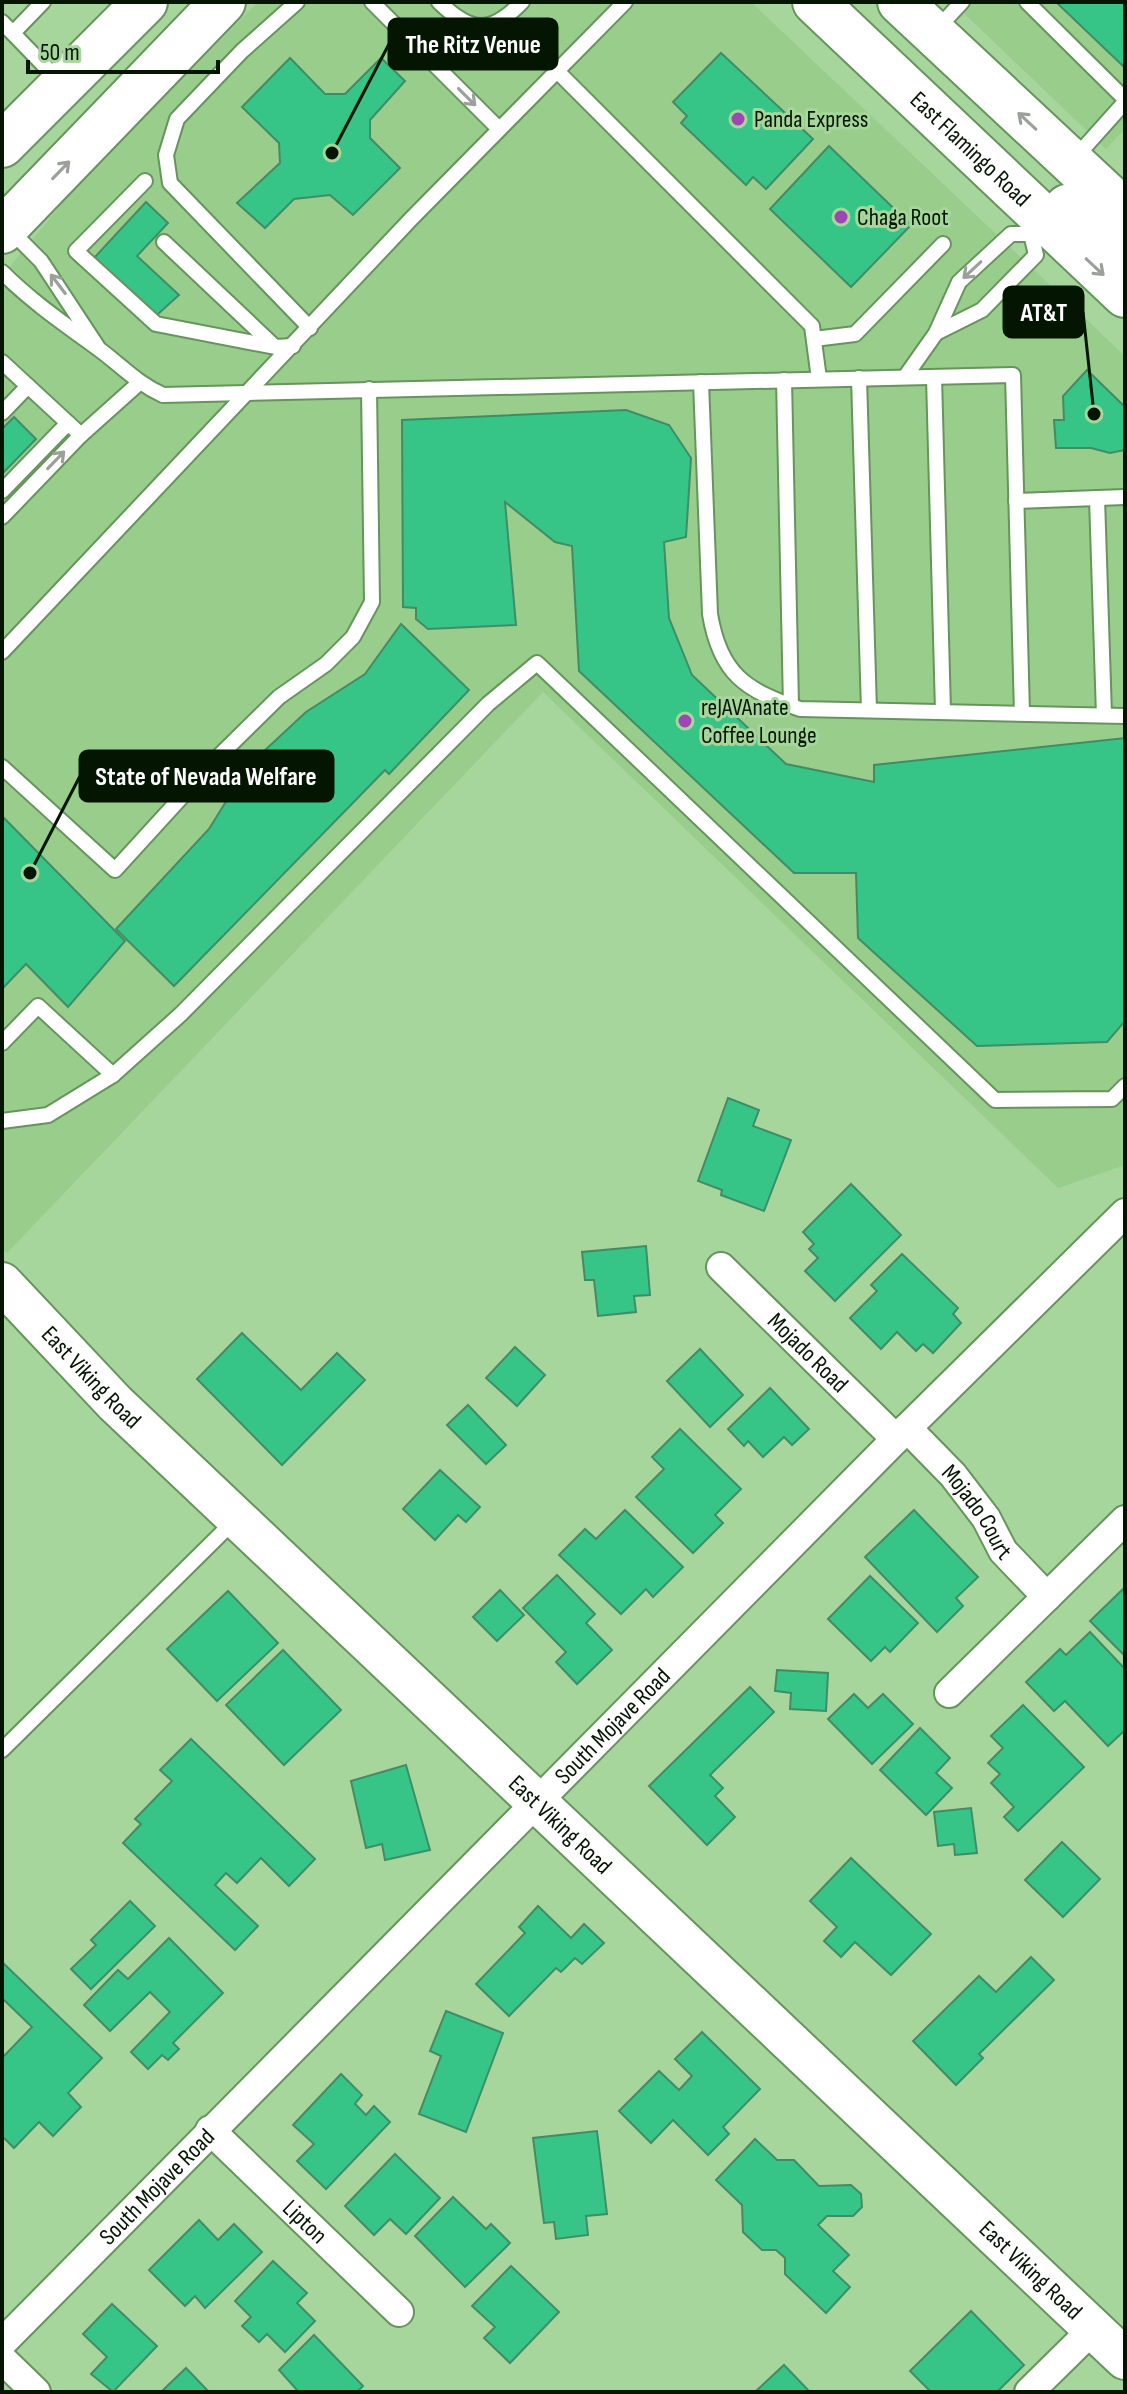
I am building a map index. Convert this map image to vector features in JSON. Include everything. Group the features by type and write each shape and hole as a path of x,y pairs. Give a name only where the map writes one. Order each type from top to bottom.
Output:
{"main road":[{"path":"2,145 145,2"},
{"path":"3,227 223,2"},
{"name":"East Flamingo Road","path":"815,2 884,68 1038,227 1125,295"},
{"path":"900,2 1125,212"},
{"path":"884,68 926,69 1024,157 1051,165 1071,162"},
{"path":"1038,227 1055,210 1065,207 1077,210 1125,250"}],"street":[{"name":"South Mojave Road","path":"2,2343 901,1433 1125,1213"},
{"name":"Mojado Road","path":"721,1267 901,1433"},
{"name":"East Viking Road","path":"7,1297 536,1802 1114,2342"},
{"name":"Mojado Court","path":"901,1433 953,1475 986,1518 1003,1551 1047,1597"},
{"path":"949,1693 1125,1520"},
{"name":"Lipton","path":"210,2130 399,2312"},
{"path":"1029,2392 1114,2342"},
{"path":"2,2359 36,2392"}],"lane":[{"path":"13,33 43,2"},
{"path":"297,2 242,51 177,119 166,155 170,183 310,328"},
{"path":"372,2 499,129"},
{"path":"439,2 466,24 479,27 493,25 522,2"},
{"path":"2,652 499,129 625,2"},
{"path":"932,33 962,2"},
{"path":"1027,2 1125,100 1071,162"},
{"path":"2,22 62,83"},
{"path":"557,71 812,326 819,379"},
{"path":"145,181 76,251 156,324 275,347 293,346"},
{"path":"3,227 41,261 100,349"},
{"path":"905,377 936,333 959,282 1011,234 1038,227 1036,255 982,310 936,333"},
{"path":"164,242 275,347"},
{"path":"814,339 855,334 943,244"},
{"path":"2,272 35,304 100,349 138,384 163,395 1013,375 1022,713"},
{"path":"2,362 81,435"},
{"path":"934,377 943,711"},
{"path":"859,378 869,710"},
{"path":"784,380 791,705"},
{"path":"701,382 710,614 716,649 738,676 765,697 791,705 869,710 1125,716"},
{"path":"2,517 81,435 138,384"},
{"path":"2,413 28,386"},
{"path":"2,767 115,870 219,756 279,697 326,664 353,637 372,602 369,389"},
{"path":"2,491 68,423"},
{"path":"1016,501 1125,497"},
{"path":"1097,498 1104,715"},
{"path":"2,1121 48,1115 113,1075 181,1014 488,704 537,663 995,1100 1112,1099 1125,1086"},
{"path":"2,1043 38,1006 113,1075"},
{"path":"2,1750 236,1518"}],"shaded area":[{"path":"258,2 751,2 1125,356 1125,1165 1058,1188 543,692 7,1253 2,1248 2,276 75,188"},
{"path":"952,2 1125,2 1125,129 1106,149"}],"building":[{"path":"1056,2 1125,2 1125,68"},
{"name":"Panda Express","path":"721,53 813,139 766,189 753,177 746,185 681,123 687,116 673,102"},
{"path":"290,58 325,94 345,94 381,58 405,81 370,120 370,138 400,168 353,215 330,195 294,199 265,228 237,203 280,163 279,143 242,107"},
{"name":"Chaga Root","path":"829,146 911,225 851,287 770,209"},
{"path":"146,202 168,223 137,256 179,295 157,315 94,258"},
{"path":"1087,370 1125,407 1125,450 1110,453 1091,448 1056,448 1054,420 1064,420 1063,396"},
{"name":"reJAVAnate Coffee Lounge","path":"626,410 669,425 691,458 686,537 664,542 669,618 692,675 786,764 874,782 874,765 1125,738 1125,1021 1107,1042 977,1046 858,938 856,873 794,873 579,671 572,546 555,542 505,502 516,625 428,629 416,619 416,608 403,607 402,420"},
{"path":"14,417 36,439 2,474 2,429"},
{"path":"401,624 469,690 389,774 385,770 174,986 116,929 209,829 248,766 306,712 365,674"},
{"path":"2,816 125,941 68,1007 26,964 2,989"},
{"path":"728,1098 759,1110 753,1126 791,1140 764,1211 721,1195 722,1190 698,1181"},
{"path":"851,1184 901,1235 835,1301 805,1271 818,1258 809,1249 814,1244 803,1232"},
{"path":"646,1246 650,1295 634,1296 636,1312 598,1316 594,1280 585,1280 582,1252"},
{"path":"902,1254 958,1308 953,1314 961,1323 933,1353 923,1344 916,1351 897,1332 881,1349 850,1318 877,1291 871,1285"},
{"path":"242,1333 301,1390 337,1353 365,1380 282,1465 197,1379"},
{"path":"515,1347 545,1375 517,1406 486,1378"},
{"path":"700,1349 743,1395 710,1427 667,1381"},
{"path":"770,1388 809,1429 792,1445 784,1437 763,1457 748,1441 744,1446 728,1429"},
{"path":"468,1405 506,1445 486,1464 447,1425"},
{"path":"680,1429 741,1489 715,1515 723,1523 693,1553 636,1497 664,1469 652,1457"},
{"path":"440,1470 480,1507 466,1522 458,1515 435,1540 403,1509"},
{"path":"625,1510 683,1567 653,1597 646,1589 621,1614 559,1555 585,1529 596,1539"},
{"path":"914,1510 978,1577 956,1598 963,1606 937,1632 865,1557"},
{"path":"557,1575 595,1614 586,1623 612,1650 577,1684 556,1662 566,1652 523,1608"},
{"path":"870,1576 918,1623 890,1652 885,1647 871,1661 828,1619"},
{"path":"1123,1589 1125,1591 1125,1656 1090,1621"},
{"path":"500,1590 524,1615 497,1641 473,1617"},
{"path":"228,1591 278,1643 217,1701 167,1649"},
{"path":"1090,1632 1125,1669 1125,1730 1108,1746 1065,1701 1054,1711 1026,1682 1060,1649 1066,1655"},
{"path":"283,1650 341,1710 284,1765 226,1705"},
{"path":"777,1670 828,1673 826,1711 790,1709 791,1693 775,1691"},
{"path":"750,1687 774,1712 710,1775 723,1788 715,1796 735,1817 707,1845 649,1786"},
{"path":"854,1694 868,1708 883,1694 913,1724 872,1764 828,1719"},
{"path":"1023,1705 1084,1767 1018,1831 1004,1817 1014,1807 991,1783 1000,1774 988,1763 1003,1748 991,1736"},
{"path":"920,1728 950,1758 936,1773 952,1788 926,1815 880,1770"},
{"path":"191,1739 315,1859 289,1886 261,1858 237,1883 226,1873 215,1885 258,1926 235,1950 123,1843 141,1824 135,1819 172,1781 160,1770"},
{"path":"406,1765 430,1850 385,1860 382,1844 366,1848 351,1781"},
{"path":"971,1808 977,1853 955,1855 954,1844 938,1846 934,1812"},
{"path":"1062,1842 1100,1879 1063,1917 1025,1880"},
{"path":"851,1858 931,1934 891,1975 855,1942 841,1957 824,1941 837,1927 810,1901"},
{"path":"130,1901 155,1926 91,1989 71,1969 96,1945 91,1940"},
{"path":"538,1906 571,1938 584,1924 604,1943 582,1964 575,1958 561,1972 556,1968 509,2016 476,1984 525,1933 519,1927"},
{"path":"169,1938 223,1993 173,2043 179,2049 168,2060 162,2055 148,2069 131,2052 170,2012 150,1992 110,2031 84,2005 118,1970 128,1979"},
{"path":"1031,1957 1054,1980 979,2054 983,2058 956,2085 913,2041 979,1976 996,1992"},
{"path":"2,1962 102,2058 68,2093 81,2107 53,2136 39,2122 14,2148 2,2136 2,2058 32,2027 2,1998"},
{"path":"446,2011 503,2033 466,2132 419,2114 441,2056 430,2051"},
{"path":"702,2032 760,2089 723,2127 729,2134 708,2155 673,2120 651,2143 619,2111 659,2071 679,2090 692,2076 675,2059"},
{"path":"341,2074 362,2095 355,2104 366,2115 374,2106 390,2122 326,2189 297,2161 314,2144 293,2125"},
{"path":"597,2131 607,2214 586,2216 588,2235 556,2239 554,2222 544,2223 533,2138"},
{"path":"755,2139 777,2160 794,2160 819,2186 851,2185 861,2194 862,2207 853,2216 827,2216 818,2225 849,2255 833,2271 850,2287 826,2313 785,2274 785,2258 776,2250 762,2250 743,2232 742,2205 716,2180"},
{"path":"395,2154 440,2198 406,2234 390,2219 374,2235 345,2206"},
{"path":"453,2197 486,2229 491,2224 510,2243 465,2287 415,2236"},
{"path":"199,2220 218,2240 234,2224 262,2252 205,2308 195,2296 185,2306 149,2270"},
{"path":"273,2261 307,2293 297,2303 315,2321 285,2352 267,2334 259,2342 242,2326 251,2317 235,2301"},
{"path":"511,2266 559,2312 510,2363 484,2338 495,2327 472,2306"},
{"path":"112,2304 157,2346 113,2392 91,2374 107,2357 83,2334"},
{"path":"971,2311 1024,2365 997,2392 931,2392 910,2371"},
{"path":"314,2335 363,2386 357,2392 295,2392 297,2390 279,2370"},
{"path":"784,2365 810,2392 755,2392"},
{"path":"186,2368 209,2392 161,2392"}],"place":[{"name":"Panda Express","path":"738,119"},
{"name":"The Ritz Venue","path":"332,153"},
{"name":"Chaga Root","path":"841,217"},
{"name":"AT&T","path":"1094,414"},
{"name":"reJAVAnate Coffee Lounge","path":"685,721"},
{"name":"State of Nevada Welfare","path":"30,873"}]}
